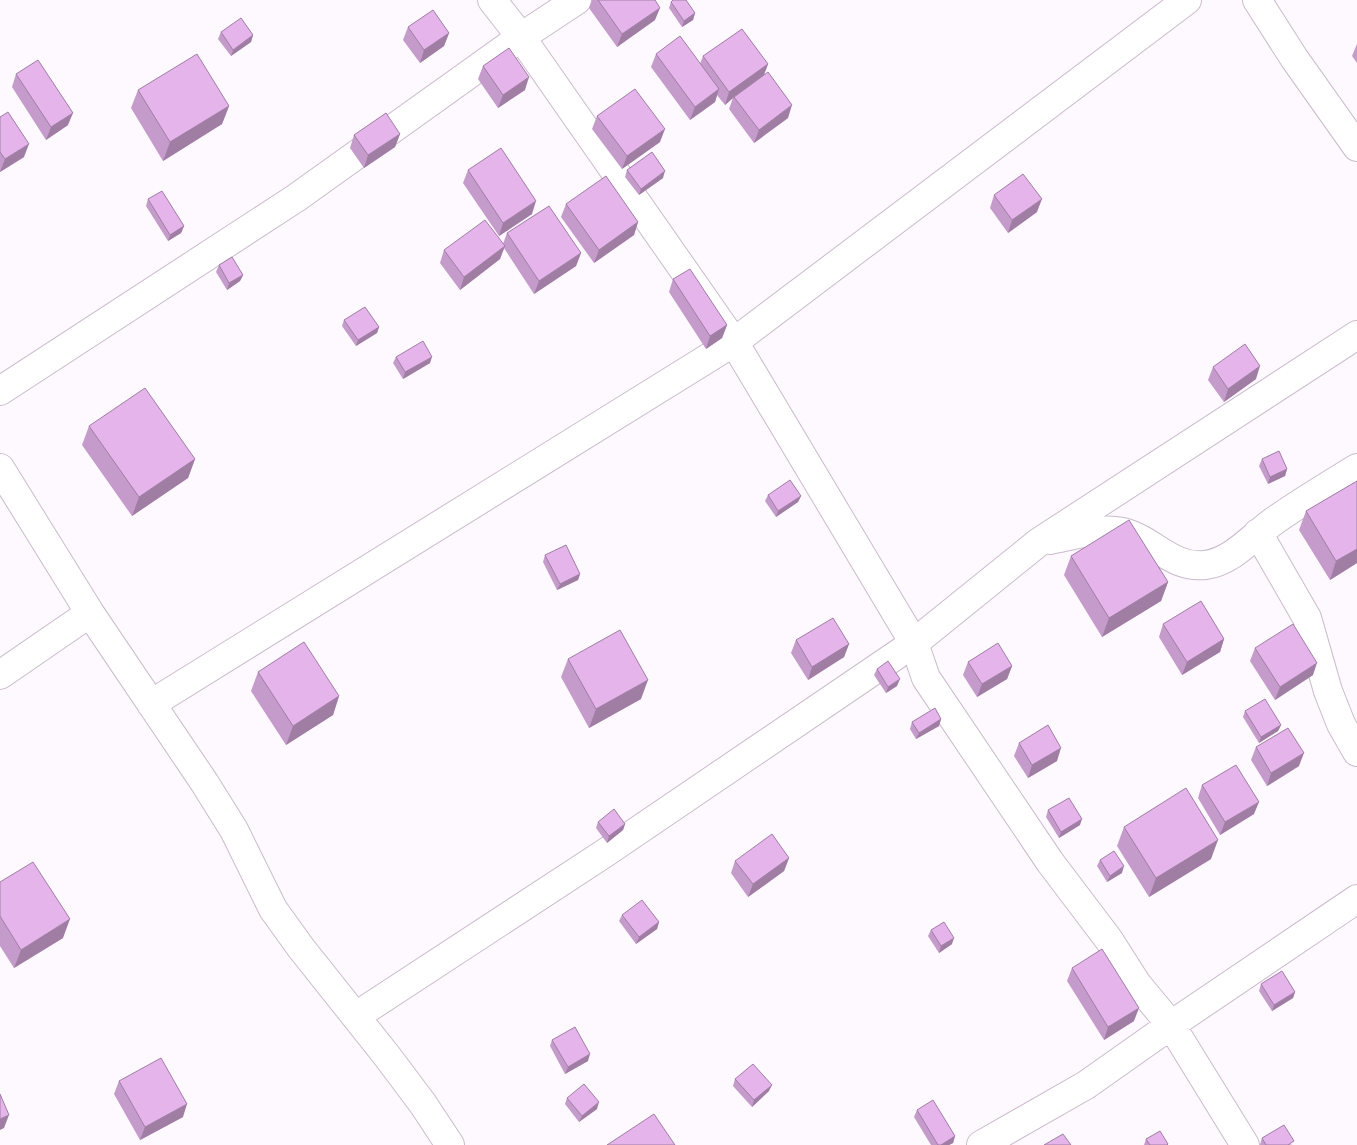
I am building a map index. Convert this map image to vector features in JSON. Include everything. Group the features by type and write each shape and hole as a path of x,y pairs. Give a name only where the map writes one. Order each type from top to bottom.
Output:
{"street":[{"path":"492,0 521,37 734,342 914,643 926,678 1050,862 1109,940 1137,984 1171,1025 1245,1145"},
{"path":"0,391 296,198 521,37 577,0"},
{"path":"151,704 734,342 1187,0"},
{"path":"1257,0 1294,58 1357,147"},
{"path":"356,1016 605,853 914,643 1039,542 1357,335"},
{"path":"0,468 90,613 234,830 273,909 301,948 423,1104 450,1145"},
{"path":"1039,542 1095,532 1121,532 1132,536 1178,562 1190,565 1205,565 1221,561 1273,521 1357,468"},
{"path":"1258,533 1307,618 1328,691 1341,724 1357,752"},
{"path":"0,675 90,613"},
{"path":"981,1145 1086,1084 1357,899"}],"building":[{"path":"598,0 655,0 660,8 622,34"},
{"path":"673,0 686,0 695,13 684,21 671,2"},
{"path":"433,10 449,33 424,50 408,27"},
{"path":"241,18 253,35 233,50 221,32"},
{"path":"742,29 768,64 729,92 703,56"},
{"path":"680,36 719,89 695,107 656,54"},
{"path":"509,48 529,77 503,95 483,66"},
{"path":"197,54 229,106 170,142 138,90"},
{"path":"38,60 73,113 51,127 16,74"},
{"path":"768,72 792,105 759,130 734,97"},
{"path":"635,89 665,129 627,156 597,116"},
{"path":"8,112 29,144 5,159 0,152 0,117"},
{"path":"386,113 400,134 368,155 354,135"},
{"path":"501,148 536,201 503,223 468,170"},
{"path":"652,152 665,171 641,189 627,170"},
{"path":"1023,174 1042,199 1012,220 994,195"},
{"path":"606,176 638,222 599,250 566,204"},
{"path":"162,191 184,226 170,235 148,199"},
{"path":"549,206 581,253 539,281 507,233"},
{"path":"485,220 505,246 464,277 444,250"},
{"path":"232,257 243,275 229,283 219,265"},
{"path":"690,269 727,325 710,336 673,279"},
{"path":"365,307 379,327 358,340 344,320"},
{"path":"423,341 432,357 405,372 396,357"},
{"path":"1245,344 1260,366 1228,389 1213,367"},
{"path":"145,388 195,459 139,497 89,426"},
{"path":"1279,451 1287,469 1270,477 1262,459"},
{"path":"790,480 801,496 778,511 768,495"},
{"path":"1357,481 1357,549 1336,561 1306,511"},
{"path":"1129,520 1168,582 1109,618 1071,556"},
{"path":"566,545 580,574 560,584 545,555"},
{"path":"1201,601 1224,639 1187,662 1163,624"},
{"path":"833,618 849,644 812,667 796,640"},
{"path":"1293,624 1317,663 1280,687 1255,648"},
{"path":"620,630 648,680 596,709 568,659"},
{"path":"304,642 339,696 293,726 258,672"},
{"path":"998,643 1012,666 982,684 968,662"},
{"path":"888,661 900,679 888,687 877,669"},
{"path":"1265,699 1281,725 1261,737 1245,711"},
{"path":"935,708 941,719 919,733 912,722"},
{"path":"1048,725 1061,748 1032,765 1019,743"},
{"path":"1288,728 1304,753 1271,773 1256,747"},
{"path":"1236,765 1259,802 1225,822 1202,785"},
{"path":"1186,788 1218,840 1156,878 1124,827"},
{"path":"1069,798 1082,819 1061,832 1048,810"},
{"path":"614,809 625,824 609,836 598,822"},
{"path":"772,834 789,858 753,884 735,861"},
{"path":"1114,851 1124,866 1110,876 1100,860"},
{"path":"33,862 70,919 21,950 0,916 0,882"},
{"path":"642,900 659,922 639,937 622,915"},
{"path":"944,922 954,938 941,946 931,930"},
{"path":"1102,949 1139,1008 1108,1027 1072,968"},
{"path":"1282,971 1295,992 1274,1005 1261,984"},
{"path":"575,1027 590,1054 568,1067 552,1040"},
{"path":"161,1058 187,1104 145,1127 119,1081"},
{"path":"753,1064 772,1085 754,1100 735,1079"},
{"path":"584,1084 599,1102 582,1116 567,1098"},
{"path":"0,1094 9,1115 0,1119"},
{"path":"933,1100 955,1136 941,1145 938,1145 917,1110"},
{"path":"654,1114 675,1145 607,1145"},
{"path":"1284,1125 1294,1141 1288,1145 1266,1145 1262,1138"},
{"path":"1160,1131 1168,1144 1150,1145 1146,1139"},
{"path":"1063,1134 1071,1145 1044,1145"}]}
